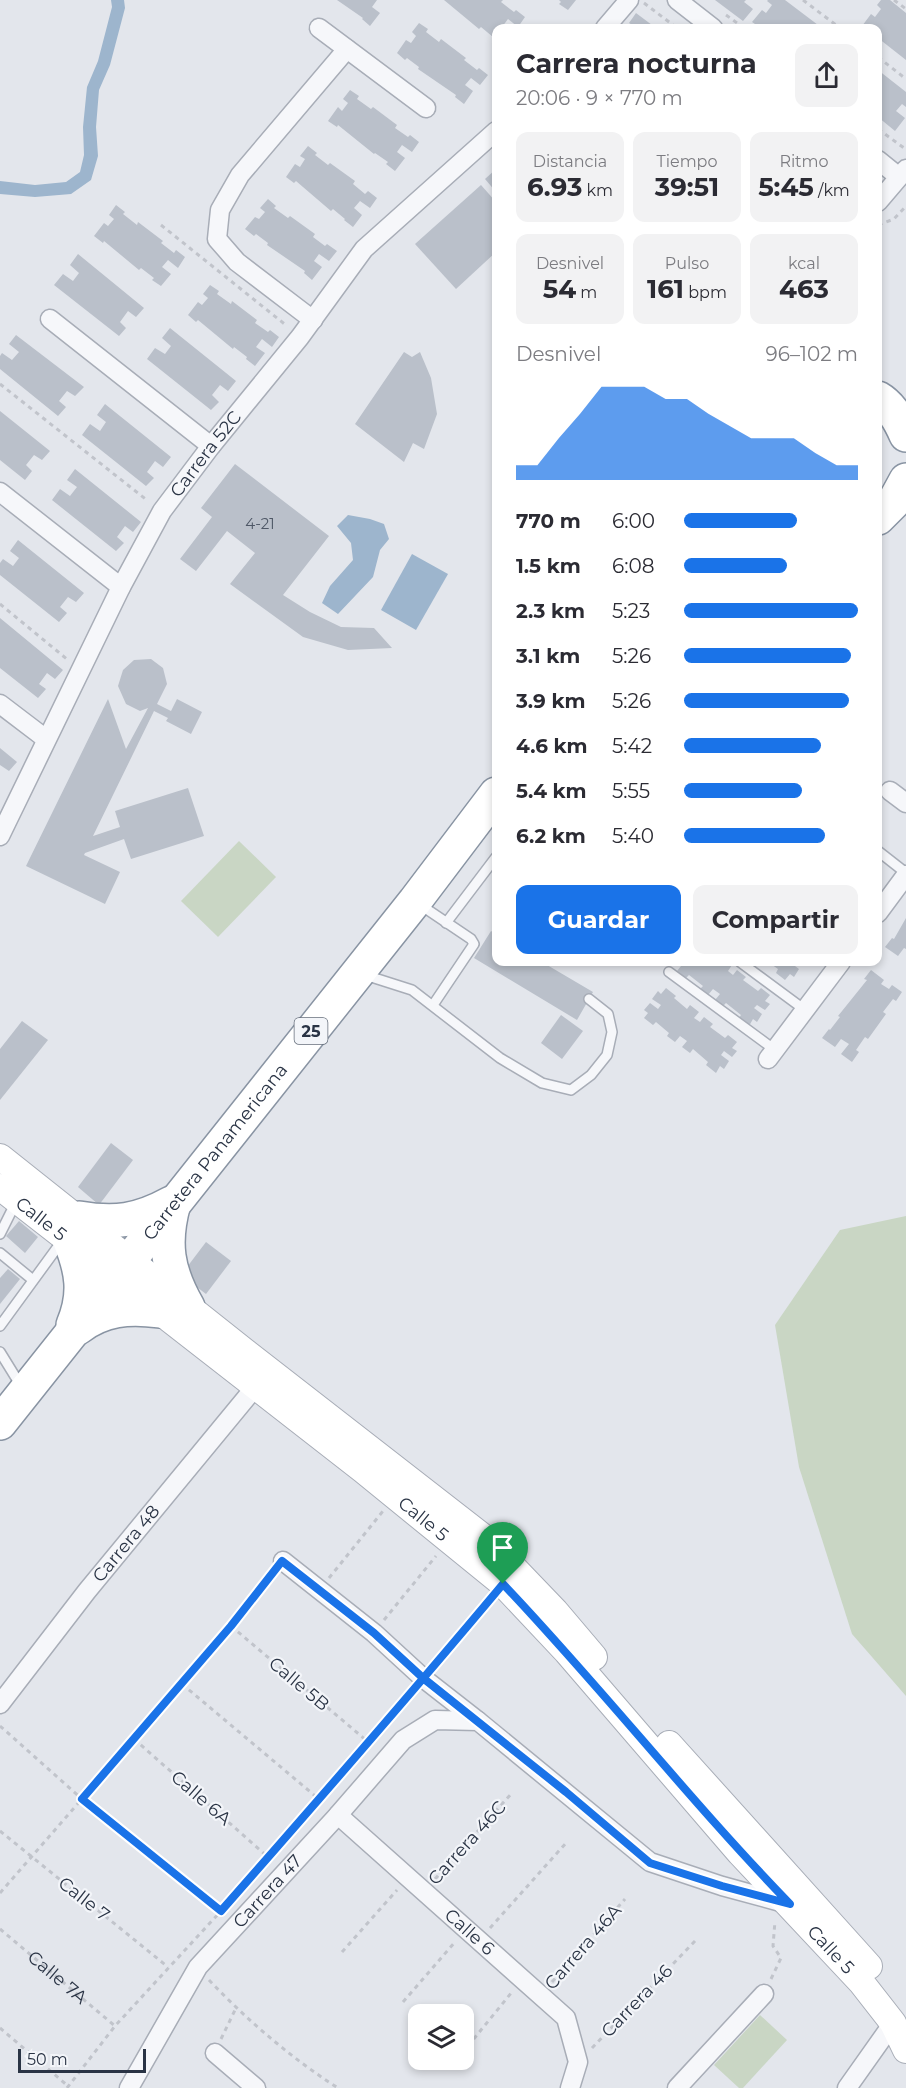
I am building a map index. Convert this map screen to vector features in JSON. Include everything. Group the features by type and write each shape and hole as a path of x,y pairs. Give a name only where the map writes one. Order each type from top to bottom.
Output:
{"highway":[{"path":"882,390 906,392"},
{"path":"882,400 899,418 906,435"},
{"path":"882,514 894,502 906,480"},
{"name":"Carretera Panamericana","path":"0,1423 415,901 492,799"},
{"path":"69,1335 78,1312 82,1288 71,1232 104,1222 129,1221 153,1213 175,1201"},
{"path":"69,1335 89,1320 111,1311 135,1308 173,1309 177,1287 170,1266 167,1244 169,1222 175,1201"}],"main road":[{"name":"Calle 5","path":"0,1157 71,1232"},
{"name":"Calle 5","path":"9,1193 122,1268 173,1309 488,1540 555,1611 633,1704 875,1973 899,2020 906,2050"},
{"name":"Calle 5","path":"173,1309 256,1386 462,1548 503,1584 567,1652 783,1903 899,2020"}],"street":[{"path":"608,24 629,0"},
{"path":"677,0 708,24"},
{"path":"319,28 426,108"},
{"path":"313,320 237,262 217,239 220,210 240,175 347,49"},
{"name":"Carrera 52C","path":"0,836 121,587 162,511 211,446 300,337 364,249 492,135"},
{"path":"882,162 903,173 882,197"},
{"path":"50,319 211,446"},
{"path":"0,492 121,587"},
{"path":"0,704 46,740"},
{"path":"890,791 906,803"},
{"path":"882,907 906,874"},
{"path":"771,1055 838,966"},
{"name":"Carrera 48","path":"0,1704 87,1591 256,1386"},
{"path":"282,1561 374,1633 423,1678 566,1792 650,1863 783,1903"},
{"name":"Carrera 47","path":"129,2088 198,1967 338,1815 403,1740 435,1720 478,1721"},
{"name":"Calle 6","path":"338,1815 566,2018 578,2062"},
{"path":"677,2088 764,1994"},
{"path":"847,2088 899,2020"},
{"path":"214,2053 256,2088"},
{"path":"575,2086 578,2062"},
{"path":"862,2088 865,2062"}],"lane":[{"path":"882,854 906,874"},
{"path":"446,923 492,862"},
{"path":"415,901 471,939 474,944 433,1005"},
{"path":"745,966 805,1010"},
{"path":"669,972 771,1055"},
{"path":"357,973 412,990 500,1058 542,1083 571,1090 591,1075 607,1055 612,1032 608,1014 589,999"},
{"path":"0,1233 9,1193"},
{"path":"0,1326 71,1232"},
{"path":"0,1253 33,1280"},
{"path":"0,1352 24,1392"}],"path":[{"path":"640,0 672,24"},
{"path":"803,0 835,24"},
{"path":"894,0 906,9"},
{"path":"882,60 906,79"},
{"path":"882,132 904,148 906,146"},
{"path":"882,224 894,219 906,206"},
{"path":"161,225 300,337"},
{"path":"0,384 162,511"},
{"path":"0,604 81,670"},
{"path":"320,1591 388,1505"},
{"path":"374,1633 441,1550"},
{"path":"0,1893 182,1684 282,1561"},
{"path":"0,2028 67,2087 115,2026 320,1800 367,1741 503,1584"},
{"name":"Calle 5B","path":"231,1626 367,1741"},
{"path":"182,1684 320,1800"},
{"path":"0,1726 82,1799 221,1911"},
{"name":"Calle 6A","path":"134,1739 268,1857"},
{"name":"Carrera 46C","path":"424,1892 511,1794"},
{"name":"Calle 7","path":"0,1831 168,1966"},
{"path":"403,2002 566,1843"},
{"path":"342,1952 408,1877"},
{"name":"Carrera 46A","path":"541,1994 625,1899"},
{"path":"764,1994 781,1958 772,1946 783,1903"},
{"name":"Calle 7A","path":"0,1929 115,2026"},
{"name":"Carrera 46","path":"578,2062 696,1940"},
{"path":"198,1967 236,2008 315,2074 338,2088"},
{"path":"474,2039 523,1979"},
{"path":"214,2053 236,2008"}],"green space":[{"path":"239,841 276,877 218,937 181,901"},
{"path":"906,1216 906,1696 852,1634 799,1467 775,1325 840,1230"},
{"path":"760,2015 787,2040 743,2088 739,2088 714,2065"}],"water":[{"path":"111,0 124,0 125,8 110,65 99,90 96,127 98,156 91,180 71,194 35,197 0,194 0,181 35,185 66,182 80,172 84,155 83,127 87,87 98,61 112,7"},
{"path":"348,515 384,524 389,539 380,550 373,577 338,614 322,603 330,586 353,560 351,543 337,526"},
{"path":"412,554 448,574 416,630 381,610"}],"building":[{"path":"337,0 377,0 372,7 380,13 370,26 363,18"},
{"path":"444,0 503,0 501,2 525,17 520,24 514,24 508,19 504,24 492,24 492,36 481,27 479,29"},
{"path":"559,0 576,0 568,10 559,4 561,2"},
{"path":"715,0 746,0 744,2 753,9 743,21"},
{"path":"785,0 817,24 755,24 752,22 762,10 766,13 772,5 767,1"},
{"path":"881,0 890,0 906,13 906,60 882,41 882,24 864,24 871,14 875,17 881,9 877,5"},
{"path":"636,13 651,24 631,24 629,23"},
{"path":"419,23 428,29 426,32 439,42 441,39 466,58 464,60 477,70 479,68 488,75 480,85 471,78 465,85 473,91 464,104 455,97 456,95 397,53 406,40 411,43 416,36 412,32"},
{"path":"882,73 906,92 906,107 902,104 896,111 905,118 895,131 882,120"},
{"path":"350,90 359,96 357,99 371,109 373,107 397,125 395,128 419,142 412,152 402,145 397,152 405,158 395,171 386,164 388,162 374,154 338,125 337,127 328,121 338,107 342,111 348,103 343,99"},
{"path":"308,146 328,165 330,163 355,181 353,184 365,194 368,191 377,198 370,208 360,201 354,208 362,215 353,227 296,181 294,183 286,177 295,164 300,167 305,159 300,156"},
{"path":"492,173 492,187 485,179"},
{"path":"481,185 492,197 492,256 456,289 415,244"},
{"path":"268,199 276,206 274,208 288,218 290,216 315,234 313,237 325,246 327,244 337,251 329,261 319,254 314,261 322,267 312,280 304,273 305,271 267,245 268,243 256,234 254,236 245,229 255,217 259,219 265,212 260,208"},
{"path":"116,205 125,212 123,214 163,241 161,243 174,253 176,250 185,257 178,268 168,260 162,267 171,274 161,286 141,268 139,270 104,241 103,243 94,236 104,223 108,226 114,219 109,215"},
{"path":"78,254 144,308 136,317 128,311 120,322 126,328 119,336 54,285 63,274 73,281 79,273 70,265"},
{"path":"210,285 219,291 217,294 231,304 232,301 257,320 255,323 279,337 272,347 262,339 256,347 265,353 255,366 234,347 233,349 198,320 196,322 188,315 198,302 202,305 208,298 203,294"},
{"path":"170,328 236,381 228,391 220,385 212,395 219,402 211,410 147,359 155,348 165,354 171,346 162,338"},
{"path":"16,335 84,387 75,396 67,391 59,401 66,407 58,416 0,369 2,353 12,360 19,352 9,344"},
{"path":"404,352 412,357 420,352 431,378 437,414 424,449 413,443 404,462 355,424"},
{"path":"105,404 171,457 163,467 155,461 147,472 154,478 146,486 82,435 90,424 100,431 106,422 97,415"},
{"path":"0,411 50,451 42,460 34,455 26,465 32,471 25,480 0,460"},
{"path":"235,464 329,536 283,595 310,612 341,627 374,628 392,648 348,650 303,637 230,584 255,553 227,531 196,571 180,559 212,517 201,508"},
{"path":"75,469 141,522 133,532 125,526 117,537 124,543 116,551 52,500 60,489 70,496 77,487 67,480"},
{"path":"18,540 84,593 76,602 68,597 60,607 67,613 59,622 0,575 0,563 3,559 13,566 19,558 10,551"},
{"path":"0,618 63,670 55,679 47,673 39,684 46,689 38,698 0,668"},
{"path":"151,659 163,668 167,684 157,704 171,711 177,699 202,712 191,734 166,721 168,718 154,711 93,836 120,827 115,811 188,788 204,836 131,859 124,839 85,853 84,855 120,872 105,904 26,866 108,699 126,749 148,708 140,711 126,704 118,686 123,670 134,660"},
{"path":"0,748 17,762 9,771 0,765"},
{"path":"906,918 906,949 904,948 898,956 885,947 892,938 894,939"},
{"path":"491,931 492,966 549,966 593,992 577,1020 474,958"},
{"path":"681,966 731,966 728,971 733,975 737,970 746,977 743,980 758,991 761,988 770,995 765,1001 770,1004 765,1010 757,1005 754,1008 762,1014 757,1022 753,1019 749,1026 739,1018 741,1015 726,1003 723,1006 715,1000 720,994 713,989 708,995 700,989 703,986 689,975 686,978 677,971"},
{"path":"774,966 795,966 799,969 794,977 790,974 785,980 776,973 778,969"},
{"path":"871,970 884,980 881,984 889,989 892,985 902,992 896,1001 893,999 883,1012 886,1014 868,1039 865,1037 856,1050 859,1052 852,1062 841,1054 849,1044 841,1039 835,1047 822,1038 867,980 864,979"},
{"path":"666,988 687,1009 690,1005 699,1012 694,1018 700,1022 704,1017 713,1024 710,1027 725,1038 728,1035 737,1042 732,1048 737,1051 732,1057 724,1051 721,1055 729,1061 724,1069 720,1066 716,1073 706,1065 708,1062 693,1049 690,1053 682,1047 687,1041 680,1036 675,1042 667,1036 669,1033 656,1022 653,1025 644,1018 648,1013 644,1010 650,1003 658,1009 661,1005 652,999 658,991 661,994"},
{"path":"561,1015 583,1031 562,1059 541,1043"},
{"path":"22,1021 48,1040 0,1100 0,1049"},
{"path":"111,1143 133,1160 99,1205 78,1187"},
{"path":"19,1221 38,1237 25,1253 6,1236"},
{"path":"206,1242 231,1261 206,1294 181,1275"},
{"path":"8,1269 20,1279 0,1304 0,1278"}],"route":[{"path":"503,1584 423,1678 367,1741 320,1800 221,1911 82,1799 231,1626 282,1561 374,1633 423,1678 566,1792 650,1863 776,1902 790,1904 740,1853 567,1652 503,1584"}]}
